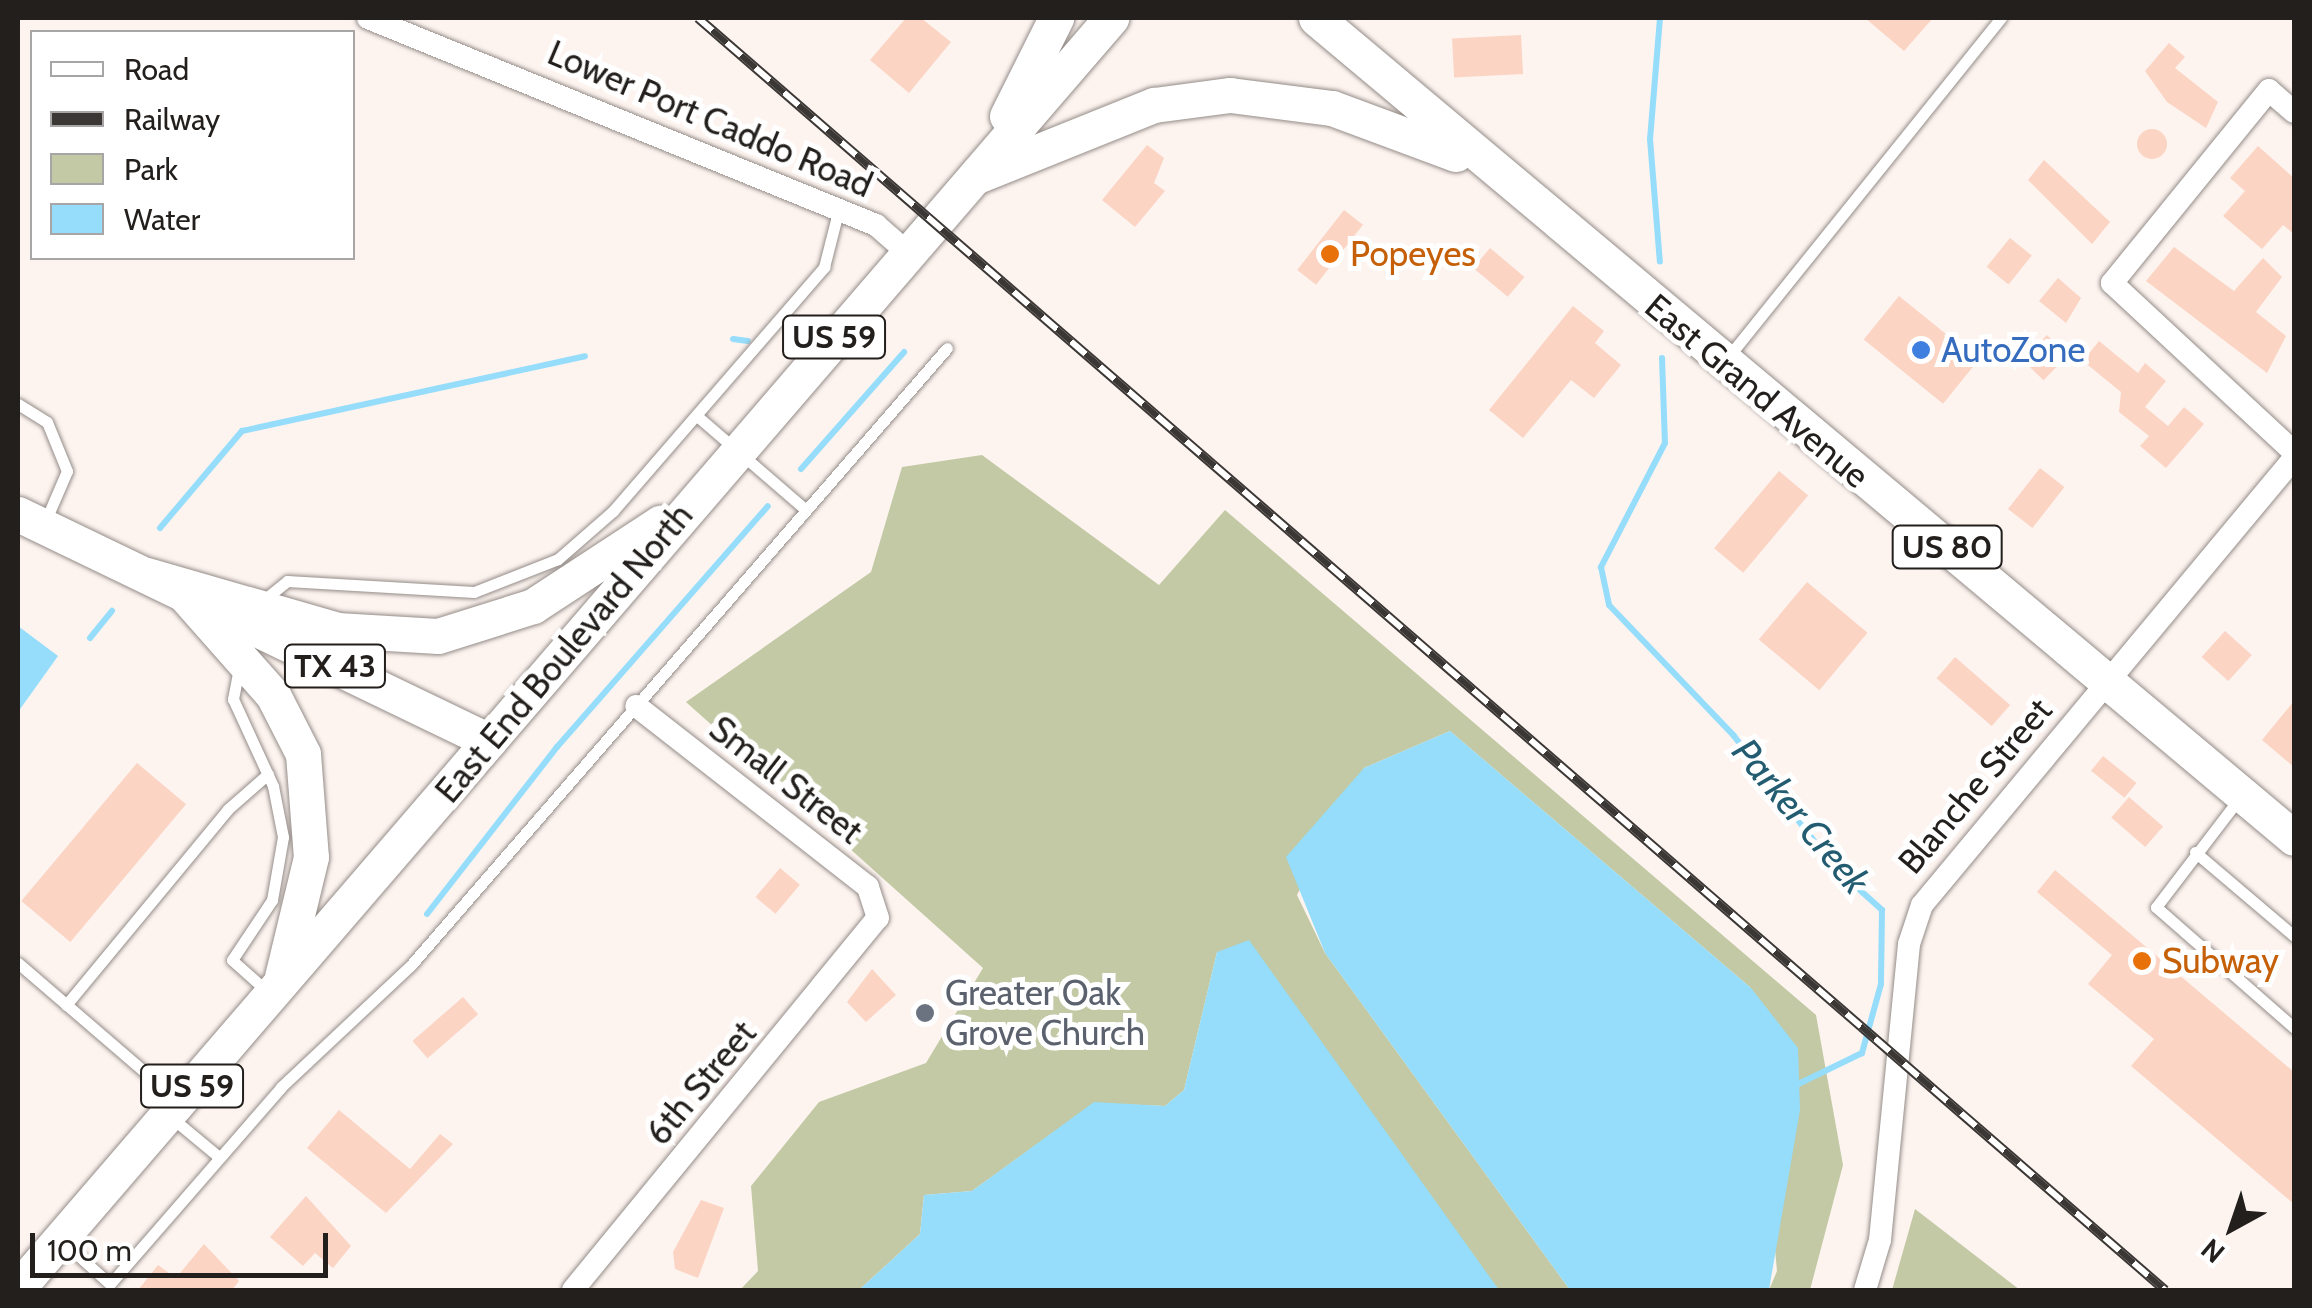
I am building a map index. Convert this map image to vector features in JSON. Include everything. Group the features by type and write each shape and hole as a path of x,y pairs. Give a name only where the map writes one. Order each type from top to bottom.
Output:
{"main road":[{"path":"972,178 1056,18"},
{"name":"East End Boulevard North","path":"18,1288 1111,18"},
{"name":"East Grand Avenue","path":"1316,18 1397,92 2242,794 2290,826"},
{"path":"1348,18 1397,92"},
{"path":"972,178 1154,104 1230,94 1332,108 1484,164"},
{"path":"146,575 250,629 386,638 463,631 533,606 698,497"},
{"path":"30,520 250,629 292,729 311,791 311,858 276,992"},
{"name":"TX 43","path":"250,629 489,741"}],"street":[{"name":"Lower Port Caddo Road","path":"368,18 837,216 876,226 907,252"},
{"path":"2294,112 2269,90 2112,283 2294,455"},
{"name":"Blanche Street","path":"1864,1290 1880,1240 1910,944 1922,906 2294,455"},
{"name":"Small Street","path":"636,706 868,888 878,918"},
{"name":"6th Street","path":"572,1290 878,918"}],"lane":[{"path":"1723,363 2000,18"},
{"path":"276,992 232,960 263,917 282,861 268,774 233,699 250,629 287,581 446,595 534,572 595,530 824,267 837,216"},
{"path":"59,1239 110,1284 219,1158 411,965 947,348"},
{"path":"18,404 47,422 67,472 30,520"},
{"path":"696,416 806,510"},
{"path":"66,1005 228,808 268,774"},
{"path":"2242,794 2158,896 2161,917 2294,1028"},
{"path":"2195,852 2294,936"},
{"path":"18,964 173,1107 219,1158"}],"green space":[{"path":"982,455 1159,585 1225,510 1816,1015 1843,1165 1810,1290 1769,1290 1777,1271 1751,988 1450,731 1364,768 1297,895 1325,953 1570,1290 1499,1290 1217,952 1184,1090 1165,1106 1094,1103 972,1191 924,1195 920,1234 859,1290 740,1290 758,1271 751,1186 819,1102 926,1063 983,968 686,702 871,572 902,467"},
{"path":"1915,1209 2020,1290 1892,1290"}],"water":[{"path":"18,626 58,656 18,712"},
{"path":"1450,731 1751,988 1798,1048 1800,1110 1769,1290 1570,1290 1325,953 1286,857 1364,768"},
{"path":"1249,940 1499,1290 859,1290 920,1234 924,1195 972,1191 1094,1102 1165,1106 1184,1090 1217,952"}],"building":[{"path":"906,18 921,18 951,42 909,93 870,60"},
{"path":"1865,18 1933,18 1904,51"},
{"path":"1521,35 1523,74 1454,78 1452,39"},
{"path":"2169,43 2185,57 2175,68 2218,102 2206,128 2167,102 2145,71"},
{"path":"2152,129 2163,133 2167,144 2163,155 2152,159 2141,155 2137,144 2141,133"},
{"path":"1147,145 1164,158 1154,183 1165,191 1135,227 1102,200"},
{"path":"2258,146 2294,178 2294,234 2283,225 2262,249 2223,216 2245,191 2230,178"},
{"path":"2044,160 2110,222 2092,244 2028,180"},
{"name":"Popeyes","path":"1344,210 1363,225 1316,285 1297,270"},
{"path":"2010,238 2032,256 2008,284 1987,267"},
{"path":"2174,247 2234,291 2263,258 2282,277 2256,312 2286,336 2267,373 2146,281"},
{"path":"1490,248 1524,277 1508,297 1473,268"},
{"path":"2058,278 2081,298 2066,323 2039,301"},
{"name":"AutoZone","path":"1899,296 1978,360 1943,404 1864,340"},
{"path":"1573,306 1604,331 1595,343 1621,365 1594,398 1571,380 1523,438 1489,410"},
{"path":"2047,335 2068,355 2044,380 2023,360"},
{"path":"2099,341 2138,373 2145,363 2166,381 2145,407 2168,426 2184,407 2204,424 2166,468 2140,446 2149,436 2119,412 2121,392 2083,361"},
{"path":"2040,468 2064,487 2032,528 2008,509"},
{"path":"1779,471 1808,495 1743,573 1714,548"},
{"path":"1807,582 1868,633 1819,690 1759,639"},
{"path":"2225,631 2252,655 2228,681 2202,657"},
{"path":"1955,657 2010,705 1992,726 1937,678"},
{"path":"2294,701 2294,767 2262,740"},
{"path":"2103,756 2136,783 2124,798 2091,771"},
{"path":"137,763 186,804 70,942 21,901"},
{"path":"2129,797 2163,827 2145,847 2111,817"},
{"path":"780,868 800,885 775,914 756,897"},
{"path":"2055,870 2294,1072 2294,1204 2131,1066 2154,1039 2088,984 2112,955 2037,892"},
{"path":"872,969 896,995 866,1022 847,1002"},
{"path":"463,997 478,1014 428,1058 412,1041"},
{"path":"339,1110 410,1169 440,1134 453,1144 386,1213 307,1148"},
{"path":"306,1196 351,1246 333,1268 315,1253 303,1266 270,1237"},
{"path":"701,1200 724,1208 698,1278 675,1269 673,1252"},
{"path":"204,1244 239,1281 232,1290 138,1290 158,1265 176,1278"}],"waterway":[{"name":"Parker Creek","path":"1660,18 1650,139 1660,262"},
{"path":"733,339 748,341"},
{"path":"801,469 904,352"},
{"path":"160,528 242,431 585,356"},
{"name":"Parker Creek","path":"1662,358 1665,443 1601,567 1609,605 1734,736 1833,866 1882,910 1881,984 1862,1053 1794,1086"},
{"path":"427,914 557,747 768,506"},
{"path":"90,638 112,611"}],"railway":[{"path":"698,18 2165,1290"}],"place":[{"name":"Popeyes","path":"1330,254"},
{"name":"AutoZone","path":"1921,350"},
{"name":"Subway","path":"2142,961"},
{"name":"Greater Oak Grove Church","path":"925,1013"}]}
